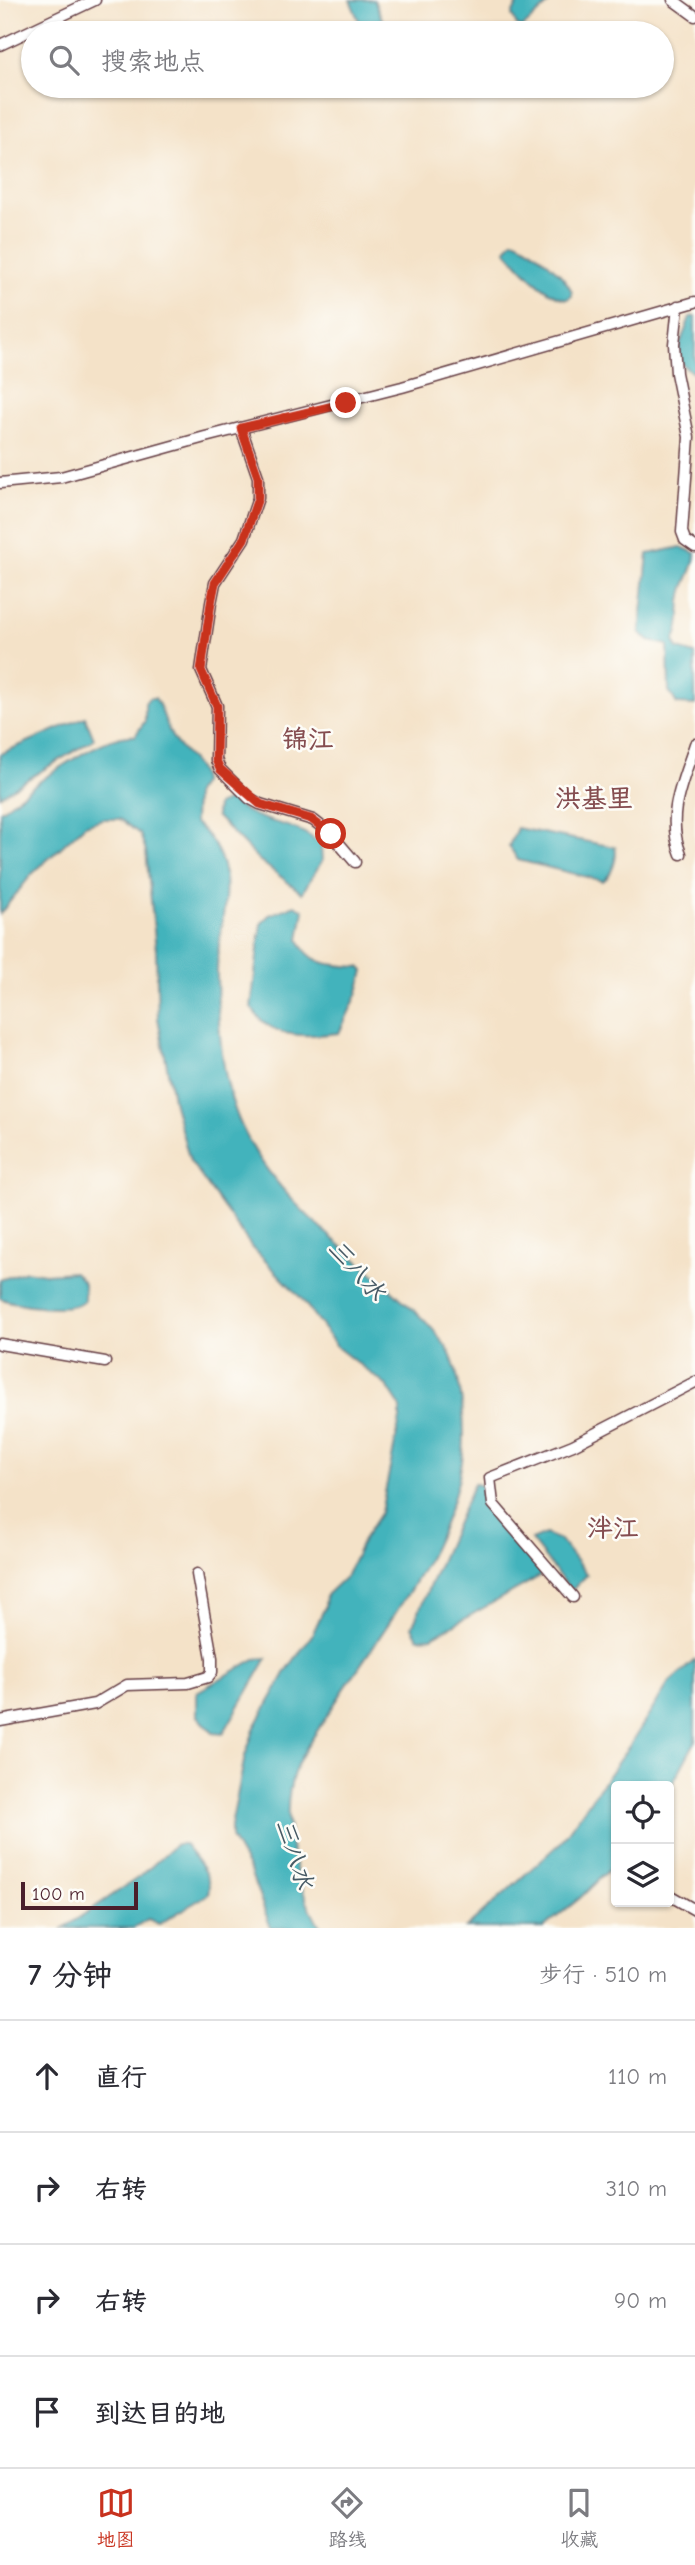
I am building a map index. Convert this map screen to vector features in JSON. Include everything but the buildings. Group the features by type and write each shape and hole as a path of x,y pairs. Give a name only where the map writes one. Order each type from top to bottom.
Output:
{"street":[{"path":"52,21 95,0"},
{"path":"673,0 695,16"},
{"path":"0,46 21,36"},
{"path":"0,483 61,477 402,387 695,302"},
{"path":"678,306 674,344 676,373 689,437 682,532 685,540 695,547"},
{"path":"241,428 258,477 258,498 244,539 215,583 211,603 201,670 217,706 216,760 220,769 250,798 273,809 311,819 331,834 355,862"},
{"path":"681,854 674,837 673,820 695,744"},
{"path":"0,1344 105,1362"},
{"path":"573,1597 493,1504 489,1480 492,1476 573,1445 695,1382"},
{"path":"0,1721 95,1704 127,1685 188,1682 208,1677 212,1672 212,1658 197,1574"},
{"path":"674,1898 695,1910"}],"water":[{"path":"350,0 374,0 383,21 359,21"},
{"path":"519,0 553,0 530,21 515,21 512,15"},
{"path":"513,240 528,247 558,272 571,289 572,296 567,299 559,297 534,280 506,250"},
{"path":"695,316 695,375 678,361 680,344 690,317"},
{"path":"681,547 695,553 695,558 683,591 674,641 678,649 695,654 695,705 677,704 669,691 668,645 649,641 640,632 648,554"},
{"name":"三八水","path":"149,698 155,698 174,740 199,771 202,783 195,793 194,822 210,839 220,857 225,875 224,913 218,953 218,1015 226,1077 238,1117 259,1157 291,1198 328,1235 412,1308 442,1341 453,1361 462,1405 462,1462 454,1497 442,1530 409,1592 311,1740 295,1770 288,1809 292,1852 304,1893 321,1928 271,1928 250,1871 231,1838 231,1826 245,1756 255,1727 287,1670 312,1635 325,1607 326,1595 347,1575 364,1538 381,1512 400,1419 400,1406 387,1386 338,1348 301,1298 252,1247 190,1161 174,1104 158,1018 156,950 146,851 140,834 120,819 102,819 85,825 32,874 0,914 0,811 85,752 121,737 135,736 145,721 145,703"},
{"path":"85,717 94,739 0,796 0,754"},
{"path":"231,799 252,814 299,830 321,845 322,861 302,893 259,860 216,816 217,805"},
{"path":"517,828 615,847 614,866 603,881 518,860 509,846"},
{"path":"295,905 304,910 299,939 309,955 324,963 360,967 364,971 357,995 339,1033 302,1035 279,1031 259,1018 251,1007 261,924 269,915"},
{"path":"26,1271 45,1274 74,1272 84,1283 84,1300 78,1304 57,1307 30,1305 0,1298 0,1280"},
{"path":"474,1483 481,1486 482,1500 542,1571 540,1576 432,1637 418,1638 412,1627"},
{"path":"545,1534 560,1540 587,1575 571,1591 531,1540"},
{"path":"267,1658 223,1734 213,1733 197,1715 197,1692 255,1659"},
{"path":"695,1660 695,1742 674,1781 611,1781 611,1868 543,1928 466,1928 560,1843 632,1742 669,1683"},
{"path":"176,1844 184,1844 202,1868 208,1882 207,1895 159,1924 148,1919 133,1928 64,1928 142,1875"}],"district":[{"name":"锦江","path":"308,739"},
{"name":"洪基里","path":"594,798"},
{"name":"泮江","path":"613,1528"}],"route":[{"path":"331,834 311,819 260,804 220,769 216,760 217,706 201,670 215,583 244,539 253,520 258,498 258,477 241,428 346,403"}]}
